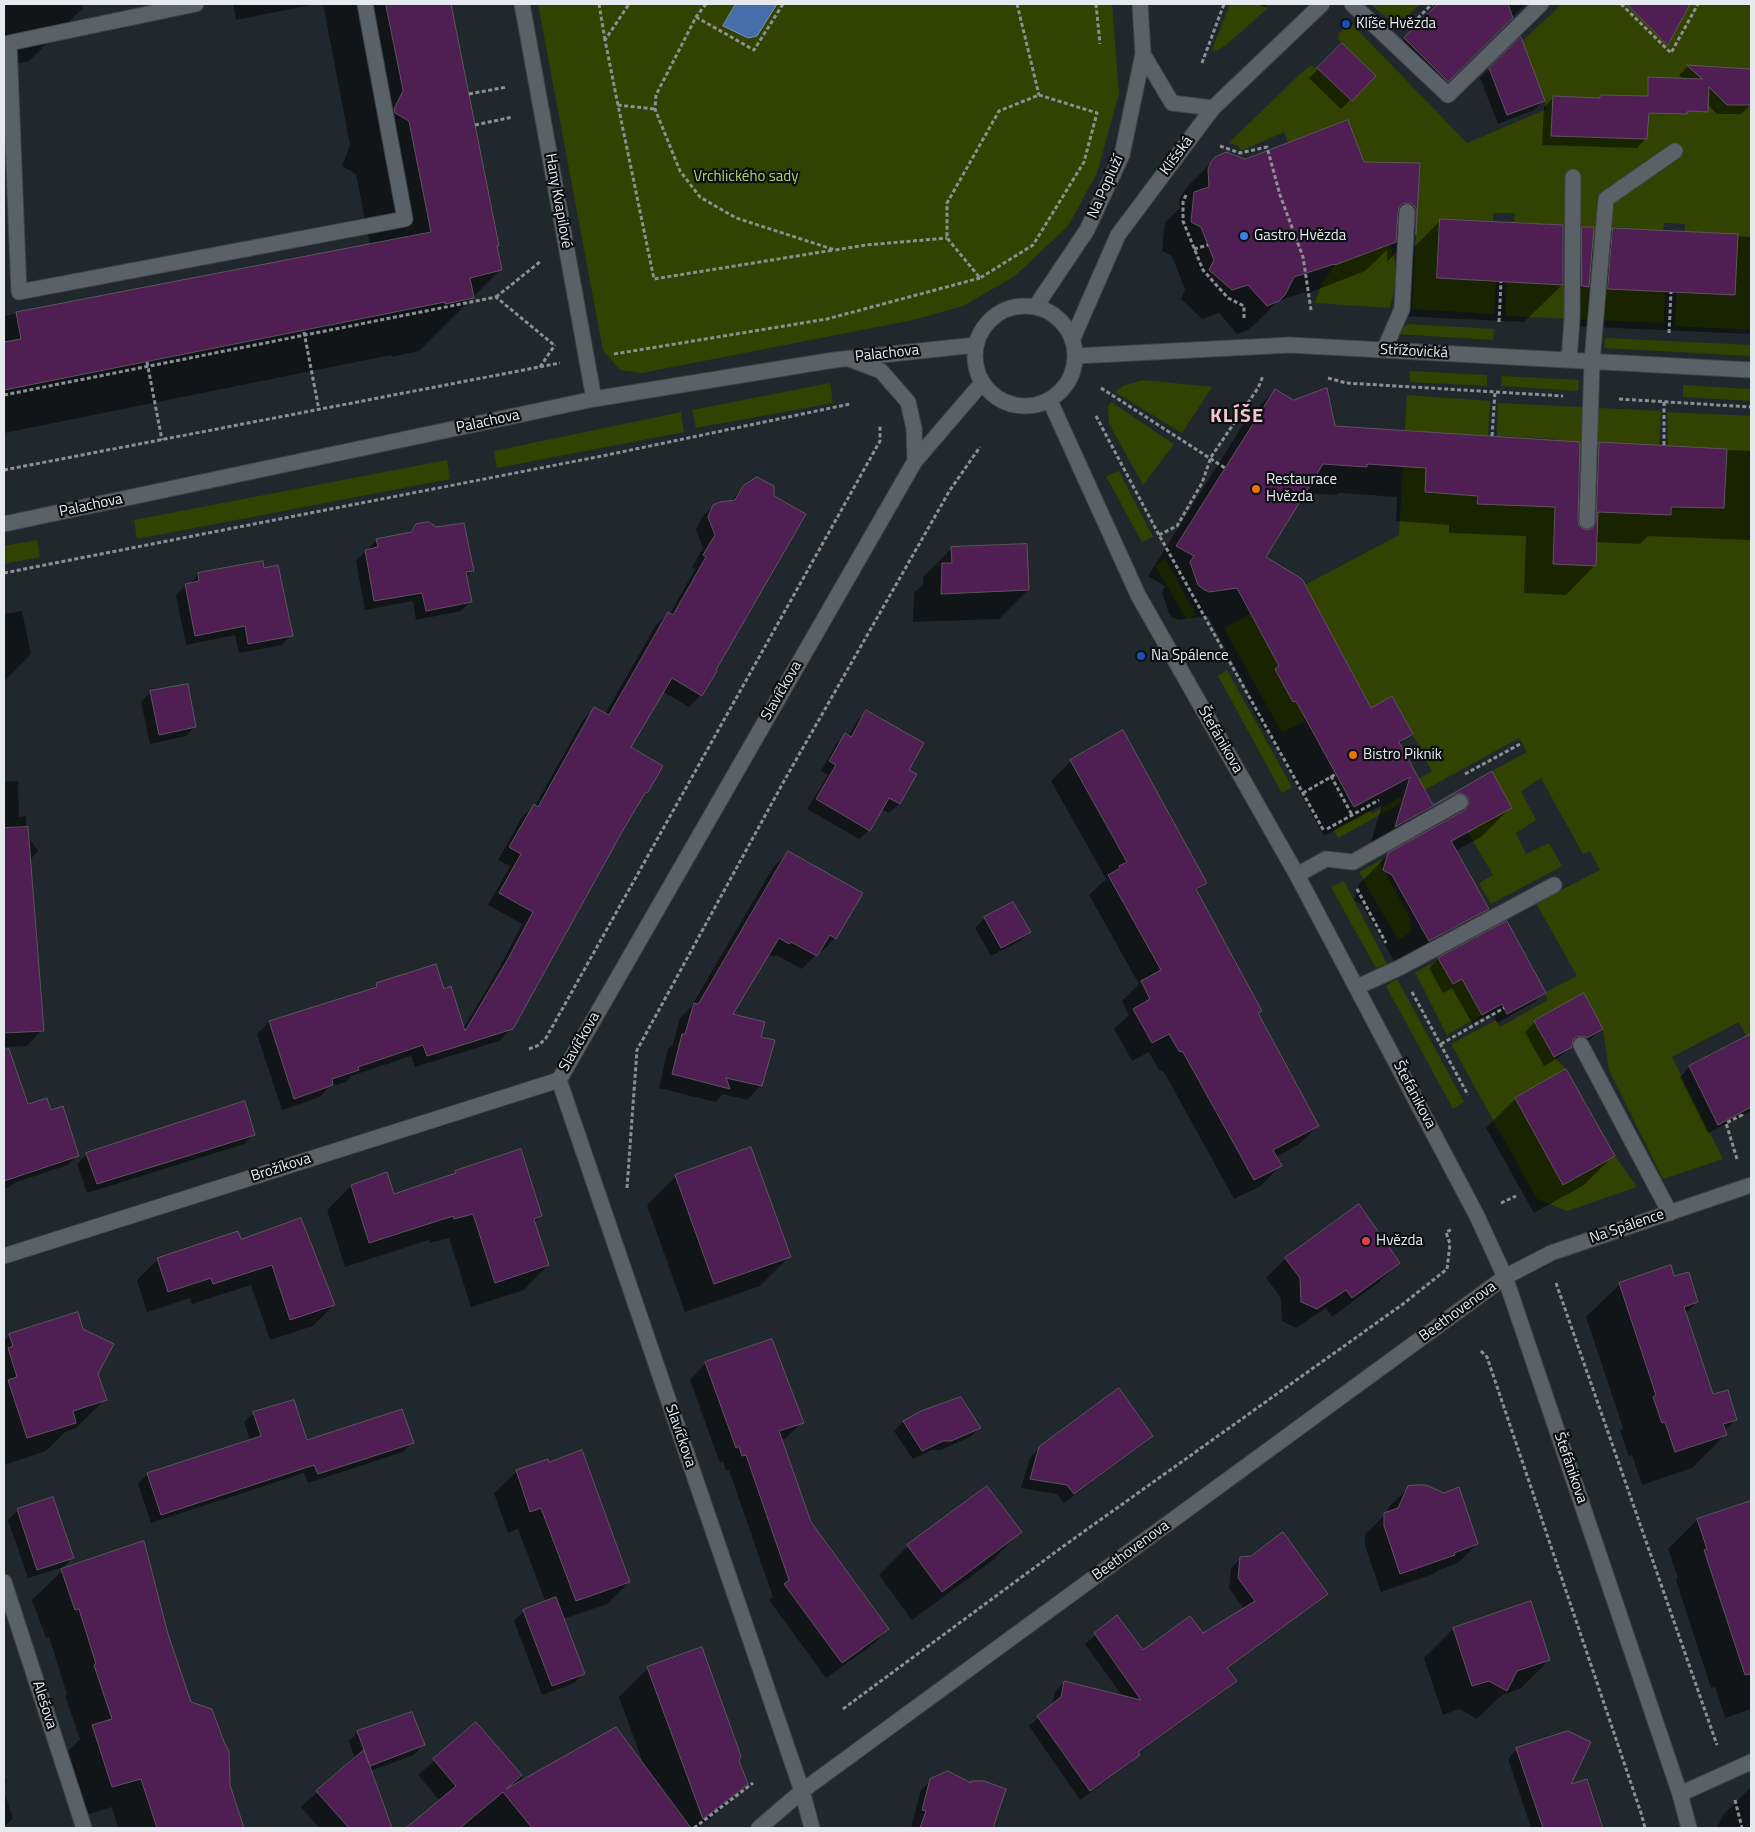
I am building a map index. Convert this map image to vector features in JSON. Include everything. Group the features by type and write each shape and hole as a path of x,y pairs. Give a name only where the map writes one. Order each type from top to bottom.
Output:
{"street":[{"path":"189,4 9,43 19,292 405,219 365,4"},
{"name":"Hany Kvapilové","path":"522,4 594,399"},
{"name":"Na Popluží","path":"1036,306 1087,230 1122,154 1143,54 1140,4"},
{"name":"Klíšská","path":"1073,338 1118,235 1213,108 1322,4"},
{"path":"1352,4 1448,95 1541,4"},
{"name":"Na Popluží","path":"1143,54 1172,104 1213,108"},
{"path":"1587,521 1592,362 1606,199 1675,151"},
{"path":"1569,360 1572,319 1573,176"},
{"path":"1384,350 1402,309 1407,212"},
{"path":"1020,306 1036,306 1058,317 1073,338 1076,356 1070,382 1050,401 1030,407 1002,401 982,383 975,365 976,345 986,324 1003,311 1020,306"},
{"name":"Střížovická","path":"1076,356 1290,344 1751,370"},
{"name":"Palachova","path":"4,524 594,399 848,358 976,345"},
{"path":"848,358 881,371 908,402 914,428 915,461"},
{"name":"Slavíčkova","path":"812,1828 802,1791 559,1080 915,461 982,383"},
{"name":"Štefánikova","path":"1050,401 1138,595 1297,875 1477,1216 1505,1277 1680,1794 1689,1828"},
{"path":"1297,875 1326,859 1352,862 1460,802"},
{"path":"1357,987 1399,968 1554,885"},
{"path":"1580,1045 1670,1213"},
{"name":"Brožíkova","path":"4,1256 559,1080"},
{"name":"Na Spálence","path":"1505,1277 1551,1253 1751,1185"},
{"name":"Beethovenova","path":"759,1828 802,1791 1505,1277"},
{"name":"Alešova","path":"4,1582 84,1828"},
{"path":"1680,1794 1751,1762"}],"path":[{"path":"599,4 654,279 866,245 947,238"},
{"path":"606,40 629,4"},
{"path":"706,4 696,18 656,95 655,110 680,171 700,197 736,218 835,250"},
{"path":"696,18 754,50 783,4"},
{"path":"1017,4 1039,95"},
{"path":"1096,4 1100,44"},
{"path":"1202,63 1224,4"},
{"path":"1621,4 1671,53 1698,4"},
{"path":"469,94 508,87"},
{"path":"609,354 828,319 980,278 1033,244 1084,162 1097,113 1039,95 999,111 947,203 947,238 980,278"},
{"path":"618,105 655,110"},
{"path":"475,125 514,117"},
{"path":"1217,145 1240,153 1267,147 1280,195 1303,257 1311,310"},
{"path":"1186,194 1183,202 1183,221 1203,270 1228,298 1244,306 1244,328"},
{"path":"1194,249 1208,245"},
{"path":"4,395 148,364 496,297 541,260"},
{"path":"1499,322 1501,282"},
{"path":"1669,333 1671,292"},
{"path":"496,297 555,346"},
{"path":"305,334 319,410"},
{"path":"4,470 565,362"},
{"path":"148,364 162,440"},
{"path":"1159,535 1177,526 1202,483 1211,457 1258,388 1266,370"},
{"path":"1321,376 1346,383 1751,407"},
{"path":"1101,388 1211,457 1225,468"},
{"path":"1492,436 1495,392"},
{"path":"1664,402 1664,445"},
{"path":"4,573 606,455 850,404"},
{"path":"1096,416 1159,535 1329,839"},
{"path":"529,1050 539,1045 546,1038 880,441 880,425"},
{"path":"627,1194 637,1050 803,747 950,490 980,447"},
{"path":"1303,792 1336,774"},
{"path":"1332,776 1352,815"},
{"path":"1324,831 1378,800"},
{"path":"1441,1044 1504,1008"},
{"path":"1738,1162 1726,1124 1741,1113"},
{"path":"1498,1204 1516,1196"},
{"path":"843,1709 1088,1528 1403,1304 1447,1269 1450,1244 1446,1232 1453,1228"},
{"path":"1555,1282 1717,1745"},
{"path":"1482,1351 1487,1357 1635,1795 1644,1828"},
{"path":"694,1828 753,1783"},
{"path":"1734,1794 1742,1828"}],"green space":[{"name":"Vrchlického sady","path":"538,4 1112,4 1119,94 1097,173 1068,226 1015,276 963,306 913,320 642,373 620,370 603,350"},
{"path":"1230,4 1257,4 1268,8 1225,46 1215,51 1212,50"},
{"path":"1370,4 1420,4 1397,26"},
{"path":"1562,4 1627,4 1668,45 1690,4 1751,4 1751,330 1675,326 1677,292 1735,294 1738,234 1685,232 1685,224 1664,223 1663,231 1611,227 1607,288 1665,292 1664,323 1505,316 1507,282 1564,285 1567,225 1514,222 1515,213 1493,213 1493,221 1440,219 1437,278 1496,282 1494,314 1412,309 1418,199 1368,174 1347,120 1288,143 1284,132 1241,151 1238,146 1229,143 1310,66 1317,68 1352,101 1375,76 1338,39 1339,33 1351,23 1467,143 1547,109 1529,59 1518,45","holes":["1576,97 1600,98 1599,138 1551,136 1553,103"]},
{"path":"1389,245 1395,267 1394,293 1390,308 1315,303 1322,283 1335,265"},
{"path":"1408,324 1494,329 1493,340 1397,334"},
{"path":"1605,338 1751,345 1751,356 1604,348"},
{"path":"1410,371 1487,375 1487,386 1410,382"},
{"path":"1502,376 1579,380 1578,391 1501,386"},
{"path":"1143,380 1212,387 1182,433 1115,392 1123,386"},
{"path":"830,383 833,403 696,428 692,410"},
{"path":"1683,385 1751,389 1751,401 1683,397"},
{"path":"1407,395 1490,401 1488,436 1428,432 1425,492 1478,496 1478,504 1499,505 1500,497 1553,499 1556,439 1497,436 1498,403 1661,411 1659,446 1668,445 1667,412 1751,416 1751,1045 1739,1022 1672,1057 1723,1159 1663,1179 1609,1070 1603,1029 1584,994 1533,1020 1553,1056 1566,1069 1515,1098 1563,1185 1615,1156 1637,1187 1567,1211 1537,1199 1451,1044 1496,1020 1500,1027 1548,1000 1544,993 1577,976 1536,903 1600,870 1590,851 1583,854 1541,778 1521,791 1536,820 1516,833 1526,854 1549,843 1562,866 1491,904 1479,883 1493,875 1468,832 1476,827 1492,771 1527,752 1519,738 1338,838 1334,830 1370,810 1372,814 1409,792 1407,786 1432,771 1392,697 1316,738 1306,720 1282,733 1224,628 1399,535","holes":["1554,528 1597,530 1596,566 1553,564"]},
{"path":"1111,402 1174,444 1143,485 1109,424 1108,407"},
{"path":"681,412 684,432 497,468 494,451"},
{"path":"447,460 450,479 137,539 134,520"},
{"path":"1119,471 1153,537 1142,542 1106,476"},
{"path":"37,540 40,557 4,564 4,546"},
{"path":"1165,558 1196,615 1187,620 1155,566"},
{"path":"1227,670 1292,787 1282,793 1218,676"},
{"path":"1382,859 1381,865 1409,916 1412,931 1398,940 1359,872"},
{"path":"1344,881 1387,964 1376,968 1331,887"},
{"path":"1439,960 1453,984 1462,979 1482,1015 1447,1035 1415,972"},
{"path":"1397,979 1464,1102 1453,1109 1386,986"}],"water":[{"path":"736,4 777,4 757,36 748,38 723,26"}],"building":[{"path":"386,4 451,4 499,246 497,246 502,270 470,278 474,298 445,304 445,302 4,390 4,342 21,339 16,312 431,232 409,121 395,113 394,109 403,91"},
{"path":"1438,4 1508,4 1513,18 1448,82 1404,38"},
{"path":"1627,4 1690,4 1668,45"},
{"path":"1521,37 1545,101 1507,115 1489,68"},
{"path":"1342,43 1376,76 1352,101 1317,68"},
{"path":"1687,65 1751,69 1751,105 1727,105 1709,87 1708,112 1688,111 1687,114 1649,113 1647,139 1551,136 1553,96 1600,98 1600,95 1648,96 1648,77 1702,79"},
{"path":"1348,120 1364,162 1420,163 1416,235 1416,208 1412,204 1403,203 1399,207 1398,212 1396,242 1335,265 1294,277 1285,295 1279,301 1267,306 1248,285 1232,290 1209,270 1214,260 1201,227 1191,222 1194,192 1209,187 1208,169 1211,162 1215,157 1226,152 1245,159"},
{"path":"1440,219 1563,225 1563,285 1437,278"},
{"path":"1582,227 1594,227 1589,287 1582,286"},
{"path":"1613,228 1738,234 1735,295 1608,289"},
{"path":"1327,388 1335,426 1580,442 1578,521 1579,526 1586,530 1592,529 1596,521 1599,442 1727,449 1724,508 1671,507 1671,515 1598,512 1596,566 1553,564 1555,507 1477,504 1478,496 1425,492 1426,468 1367,464 1367,467 1323,464 1266,557 1302,579 1371,708 1392,696 1413,734 1399,742 1433,805 1492,771 1512,808 1451,841 1489,909 1429,941 1392,875 1383,870 1388,853 1465,810 1469,803 1468,797 1461,793 1455,794 1395,827 1410,777 1354,807 1296,701 1293,702 1275,669 1279,666 1237,588 1209,592 1203,589 1198,585 1190,562 1194,556 1176,546 1275,389 1293,400"},
{"path":"757,477 774,486 774,496 806,514 702,696 672,678 631,747 663,766 622,832 513,1029 427,1056 423,1045 358,1067 359,1070 332,1079 333,1085 294,1099 269,1021 377,987 376,983 436,964 444,989 451,986 465,1031 508,959 533,912 499,893 521,854 509,847 534,804 538,807 594,707 609,715 668,612 673,615 706,557 703,555 715,535 708,517 713,505 735,500 743,486"},
{"path":"429,522 436,527 464,523 474,571 466,572 472,602 426,611 422,593 374,601 365,550 378,547 376,539 411,532 416,524"},
{"path":"1027,544 1029,590 941,594 942,563 952,563 951,547"},
{"path":"263,561 264,568 278,565 293,636 248,644 245,626 195,636 185,584 199,581 198,573"},
{"path":"188,684 196,727 159,735 150,691"},
{"path":"866,710 924,743 909,770 917,774 900,804 889,798 870,831 816,799 836,765 829,761 845,733 851,737"},
{"path":"1123,730 1207,883 1196,889 1262,1011 1258,1013 1319,1126 1273,1150 1282,1166 1254,1180 1183,1052 1179,1051 1169,1034 1152,1043 1133,1009 1150,999 1141,981 1161,970 1108,875 1127,862 1070,760"},
{"path":"28,827 44,1031 4,1033 4,828"},
{"path":"788,851 863,893 836,939 830,935 817,956 791,942 789,944 779,938 733,1014 765,1022 761,1037 775,1040 762,1086 726,1078 730,1089 672,1074 682,1034 685,1034 694,1003 698,1004"},
{"path":"1013,902 1031,932 1001,948 984,917"},
{"path":"1507,921 1546,993 1507,1014 1502,1004 1482,1015 1462,979 1453,984 1438,958"},
{"path":"1584,993 1603,1029 1587,1038 1582,1036 1576,1037 1573,1040 1572,1047 1554,1057 1534,1021"},
{"path":"1751,1034 1751,1107 1718,1125 1689,1066"},
{"path":"9,1049 28,1104 47,1098 51,1110 63,1106 79,1156 4,1181 4,1050"},
{"path":"1566,1069 1615,1156 1563,1185 1515,1098"},
{"path":"245,1101 255,1135 97,1184 86,1153"},
{"path":"751,1147 791,1257 714,1284 675,1175"},
{"path":"521,1149 542,1216 534,1219 549,1265 495,1283 473,1214 454,1219 453,1216 369,1243 351,1185 387,1172 394,1194"},
{"path":"1359,1204 1400,1263 1352,1298 1346,1290 1317,1309 1301,1302 1300,1278 1285,1258"},
{"path":"301,1218 335,1305 290,1320 272,1265 213,1284 211,1278 168,1292 157,1258 238,1231 241,1239"},
{"path":"1671,1265 1674,1276 1689,1272 1698,1302 1684,1307 1713,1394 1728,1390 1737,1420 1723,1424 1727,1435 1675,1452 1665,1422 1662,1423 1653,1397 1656,1395 1619,1283"},
{"path":"78,1312 83,1329 114,1344 98,1374 107,1400 73,1411 76,1423 27,1438 8,1380 17,1377 8,1348 13,1346 9,1334"},
{"path":"772,1339 804,1423 779,1431 811,1522 889,1629 842,1663 784,1584 789,1580 746,1455 742,1456 739,1446 736,1448 705,1362"},
{"path":"1119,1388 1153,1436 1074,1494 1067,1485 1030,1479 1039,1447"},
{"path":"961,1397 981,1428 951,1441 943,1441 922,1451 903,1421 921,1411"},
{"path":"294,1400 307,1440 402,1409 414,1443 318,1474 314,1465 161,1515 147,1473 261,1436 253,1412"},
{"path":"582,1450 630,1582 576,1601 541,1508 530,1512 516,1470 548,1459 549,1462"},
{"path":"1426,1485 1444,1493 1459,1487 1478,1544 1454,1553 1455,1555 1400,1574 1384,1526 1384,1513 1398,1508 1408,1486"},
{"path":"987,1486 1022,1532 942,1592 907,1545"},
{"path":"53,1497 74,1558 37,1570 17,1509"},
{"path":"1751,1501 1751,1674 1745,1675 1704,1550 1707,1549 1697,1519"},
{"path":"1283,1532 1328,1594 1227,1668 1237,1681 1138,1752 1140,1755 1090,1791 1037,1716 1061,1697 1064,1681 1141,1700 1094,1633 1117,1615 1143,1650 1190,1616 1203,1633 1255,1601 1238,1578 1240,1557 1251,1556"},
{"path":"144,1541 168,1634 191,1702 212,1709 229,1751 230,1785 244,1828 157,1828 141,1779 112,1787 92,1725 112,1719 94,1665 96,1664 79,1609 75,1610 61,1569"},
{"path":"556,1597 585,1674 552,1686 523,1610"},
{"path":"1531,1601 1550,1660 1517,1671 1507,1691 1489,1681 1472,1686 1453,1628"},
{"path":"702,1647 741,1756 739,1761 748,1784 703,1819 647,1667"},
{"path":"412,1712 425,1745 370,1766 357,1731"},
{"path":"476,1722 522,1775 506,1789 616,1727 691,1828 532,1828 503,1792 460,1828 406,1828 456,1786 433,1759"},
{"path":"1568,1731 1591,1742 1571,1784 1587,1779 1603,1828 1543,1828 1516,1748"},
{"path":"364,1750 392,1828 349,1828 316,1791"},
{"path":"948,1771 971,1783 971,1781 984,1781 1006,1789 993,1828 920,1828 926,1811 922,1810 930,1779"}],"place":[{"name":"Klíše Hvězda","path":"1346,24"},
{"name":"Gastro Hvězda","path":"1244,236"},
{"name":"Restaurace Hvězda","path":"1256,489"},
{"name":"Na Spálence","path":"1141,656"},
{"name":"Bistro Piknik","path":"1353,755"},
{"name":"Hvězda","path":"1366,1241"}],"district":[{"name":"KLÍŠE","path":"1237,417"}]}
